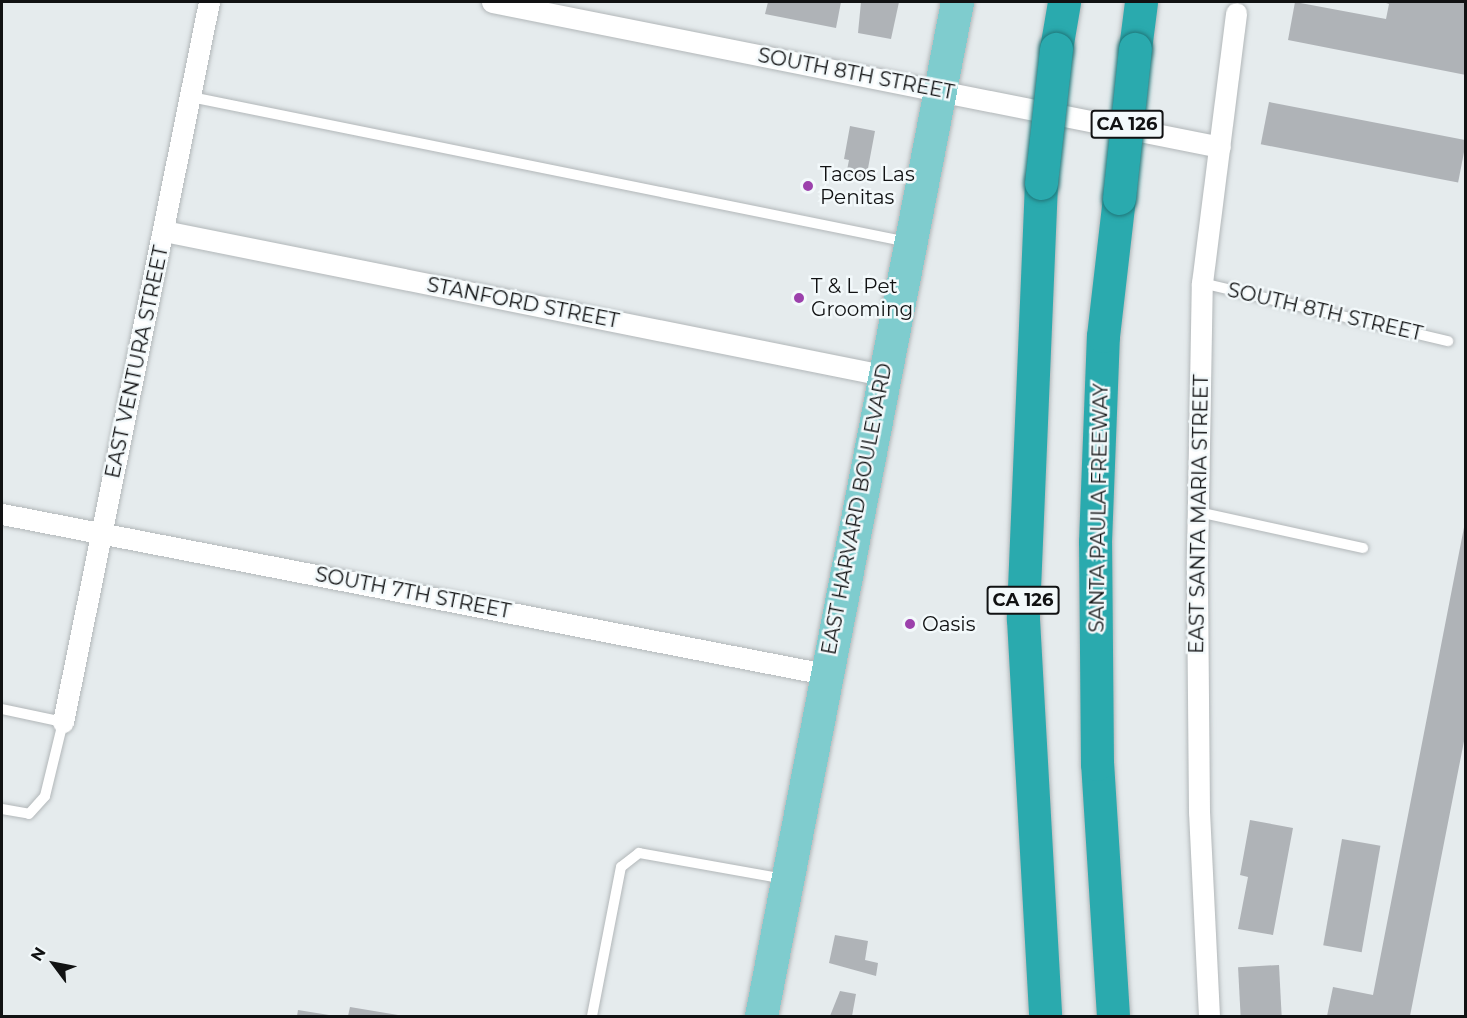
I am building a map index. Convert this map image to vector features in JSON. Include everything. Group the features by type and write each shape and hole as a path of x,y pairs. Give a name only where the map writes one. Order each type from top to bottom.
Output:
{"highway":[{"name":"CA 126","path":"1045,1017 1023,619 1041,183 1056,49 1064,2"},
{"name":"SANTA PAULA FREEWAY","path":"1113,1017 1097,764 1095,542 1103,336 1141,2"}],"main road":[{"name":"EAST HARVARD BOULEVARD","path":"761,1017 825,674 957,2"}],"street":[{"name":"EAST VENTURA STREET","path":"63,722 209,2"},
{"name":"SOUTH 8TH STREET","path":"492,2 1220,147"},
{"name":"EAST SANTA MARIA STREET","path":"1209,1017 1199,812 1198,512 1202,283 1236,13"},
{"name":"STANFORD STREET","path":"164,231 883,375"},
{"name":"SOUTH 7TH STREET","path":"2,514 825,674"}],"lane":[{"path":"191,98 910,242"},
{"name":"SOUTH 8TH STREET","path":"1202,283 1448,341"},
{"path":"1198,512 1363,548"},
{"path":"2,709 63,722 45,796 29,814 2,809"},
{"path":"592,1017 621,867 639,853 788,880"}],"building":[{"path":"768,2 841,2 836,28 765,14"},
{"path":"861,2 899,2 891,39 858,33"},
{"path":"1295,2 1386,19 1389,4 1383,2 1466,2 1466,75 1288,40"},
{"path":"1269,102 1466,140 1458,183 1261,144"},
{"path":"850,126 875,131 866,179 846,175 849,160 844,159"},
{"path":"1466,517 1466,731 1410,1016 1327,1016 1333,987 1373,995"},
{"path":"1250,820 1293,828 1273,935 1238,929 1248,877 1240,875"},
{"path":"1342,839 1380,846 1362,952 1323,945"},
{"path":"835,935 868,941 865,960 878,963 876,976 829,963"},
{"path":"1279,965 1282,1016 1241,1016 1238,967"},
{"path":"840,991 856,994 852,1016 830,1016"},
{"path":"350,1007 398,1015 398,1016 348,1016"},
{"path":"298,1010 329,1015 329,1016 297,1016"}],"place":[{"name":"Tacos Las Penitas","path":"808,186"},
{"name":"T & L Pet Grooming","path":"799,298"},
{"name":"Oasis","path":"910,624"}]}
